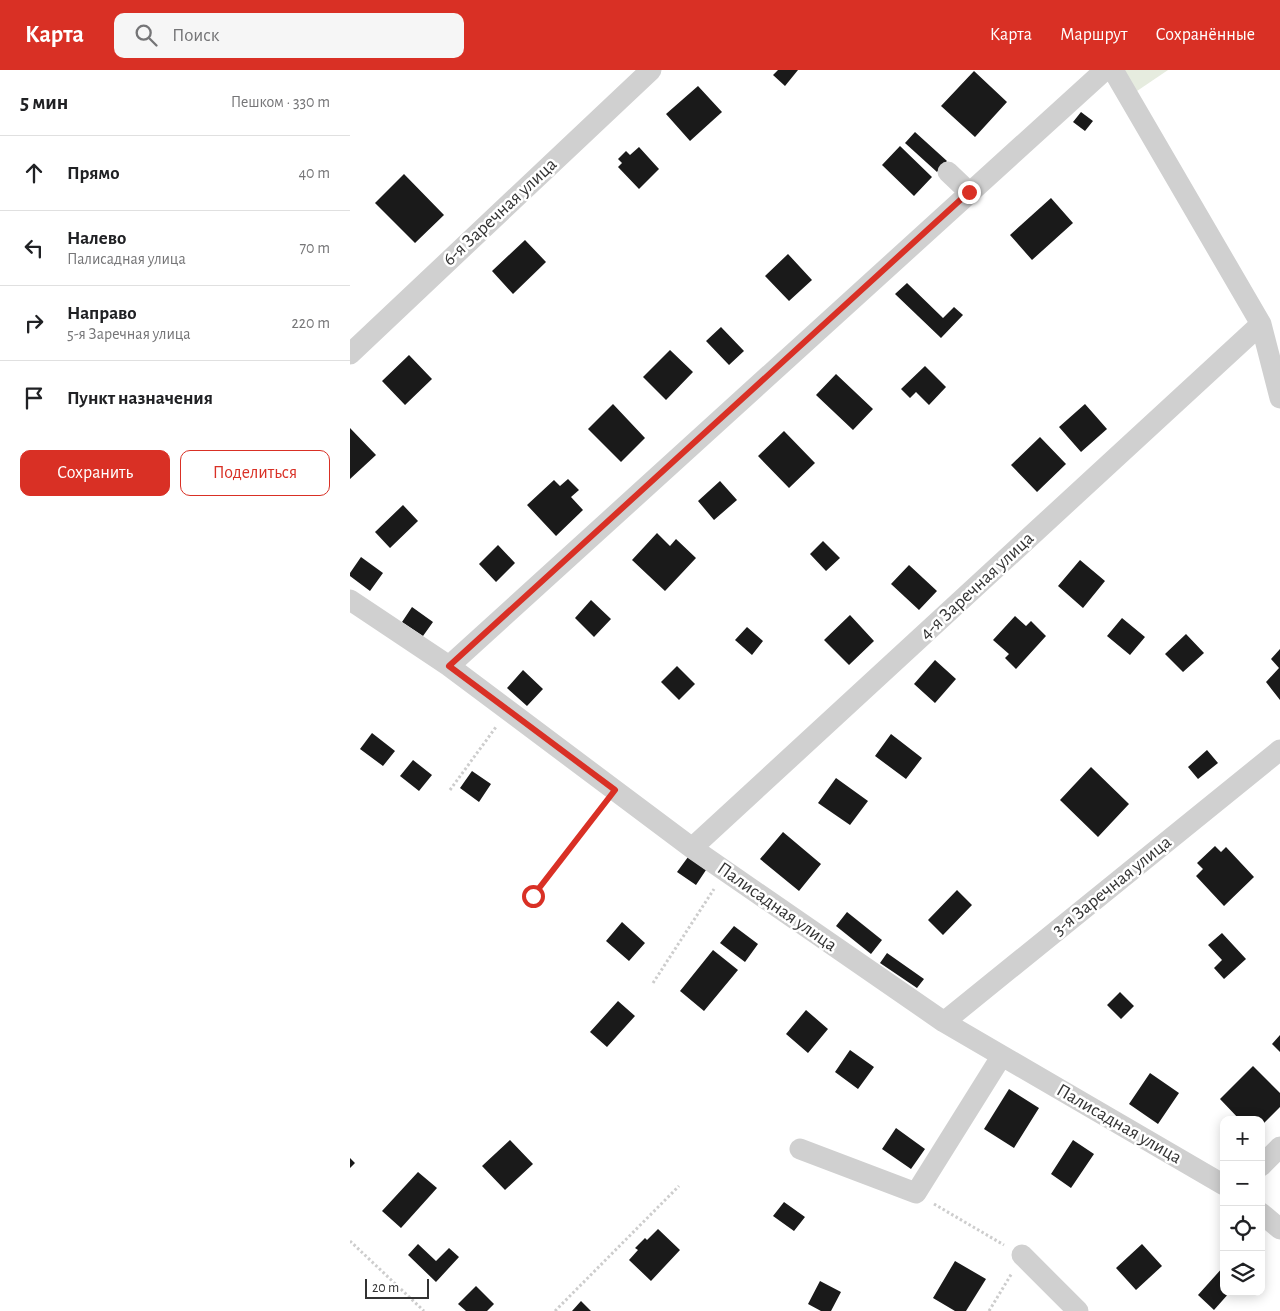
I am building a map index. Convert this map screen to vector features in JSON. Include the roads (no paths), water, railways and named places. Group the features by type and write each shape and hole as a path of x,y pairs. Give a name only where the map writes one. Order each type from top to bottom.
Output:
{"street":[{"name":"6-я Заречная улица","path":"350,354 650,70"},
{"path":"449,666 1105,70"},
{"path":"1113,70 1261,324 1280,398"},
{"path":"948,172 969,192"},
{"name":"4-я Заречная улица","path":"692,848 1261,324"},
{"name":"Палисадная улица","path":"350,600 449,666 692,848 944,1022 1001,1057 1220,1183"},
{"name":"3-я Заречная улица","path":"944,1022 1280,750"},
{"path":"800,1149 916,1193 1001,1057"},
{"path":"1265,1162 1280,1147"},
{"path":"1265,1216 1280,1229"},
{"path":"1022,1255 1078,1311"}]}
